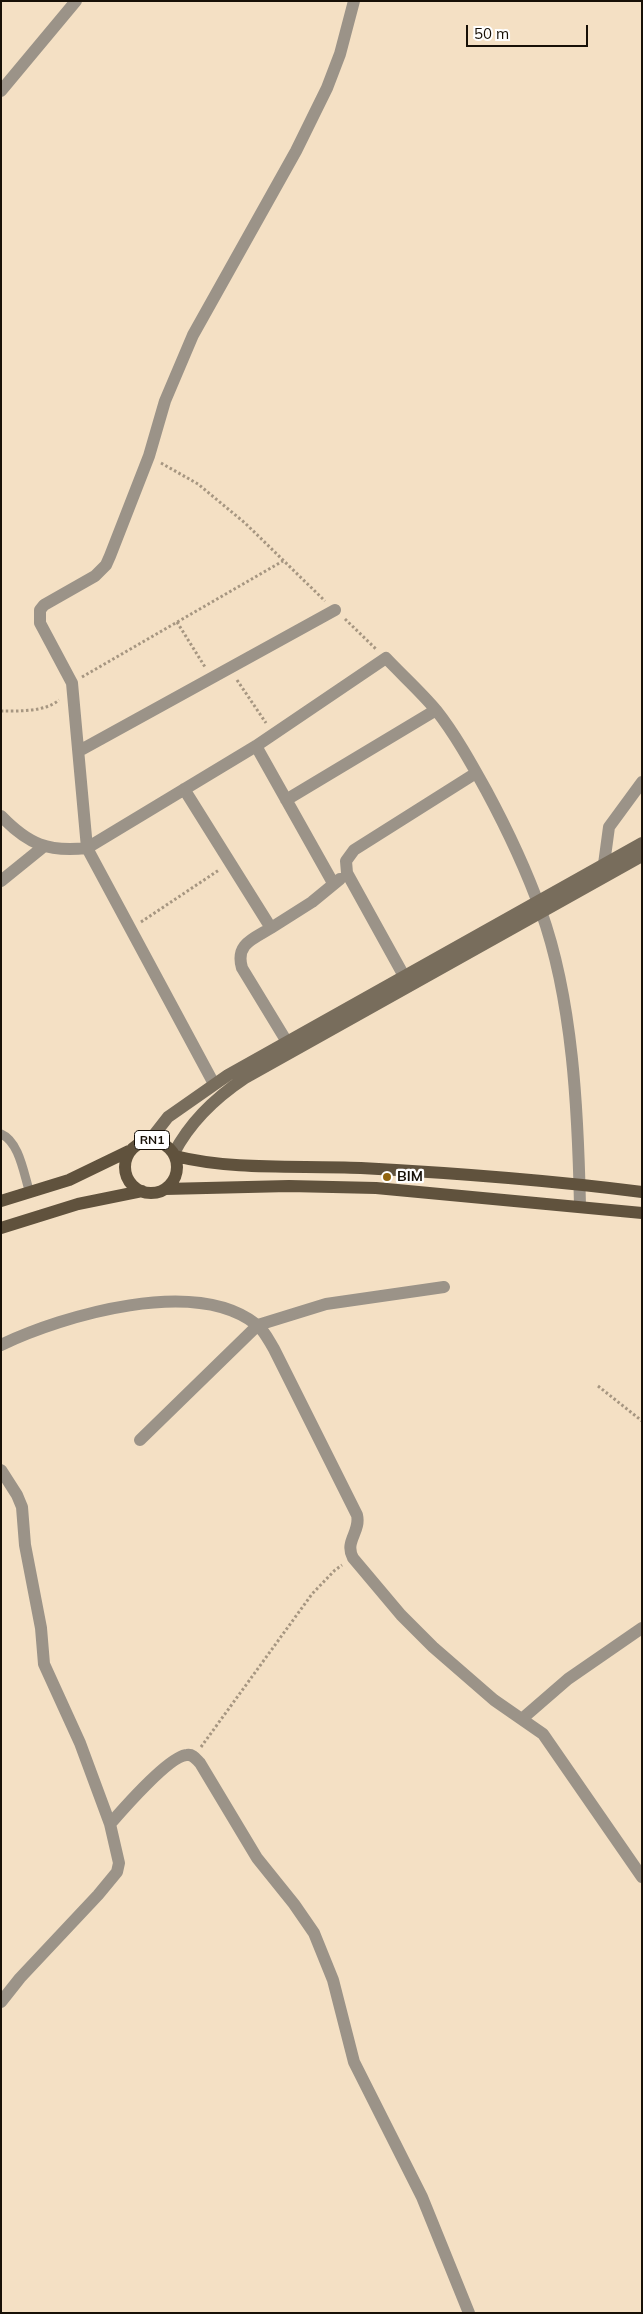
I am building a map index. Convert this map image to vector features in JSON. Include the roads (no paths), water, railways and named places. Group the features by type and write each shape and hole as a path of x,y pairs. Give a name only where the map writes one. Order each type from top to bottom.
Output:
{"main road":[{"name":"RN1","path":"1,1201 89,1172 130,1151 142,1142 150,1140 164,1143 174,1155 177,1171 175,1178 165,1189"},
{"name":"RN1","path":"130,1151 126,1158 126,1174 129,1182 142,1192"},
{"name":"RN1","path":"174,1155 212,1163 369,1168 471,1175 642,1192"},
{"path":"1,1228 78,1204 142,1192 150,1193 165,1189 289,1186 376,1188 642,1213"}],"street":[{"path":"1,91 76,1"},
{"path":"214,1084 87,848 72,683 40,623 40,610 44,605 95,576 106,565 150,456 165,401 193,335 296,151 327,88 340,54 354,1"},
{"path":"79,751 335,610"},
{"path":"1,816 23,837 43,847 70,850 87,848 256,746 386,658 436,710 476,773 512,841 540,907 551,947 566,1018 578,1129 580,1206"},
{"path":"286,800 436,710"},
{"path":"256,746 333,883"},
{"path":"404,976 347,873 346,861 354,850 476,773"},
{"path":"604,864 609,827 642,782"},
{"path":"184,789 271,928"},
{"path":"174,1155 185,1134 202,1113 229,1088 540,907 604,864 642,843"},
{"path":"1,881 43,847"},
{"path":"150,1140 168,1117 214,1084 404,976 642,856"},
{"path":"287,1042 242,968 240,952 245,944 312,902 347,873"},
{"path":"140,1440 258,1326 326,1304 444,1287"},
{"path":"1,1345 31,1332 85,1314 112,1308 187,1301 211,1304 241,1315 258,1326 278,1357 357,1515 359,1524 349,1543 353,1558 401,1615 433,1647 494,1700 523,1718 543,1734 642,1877"},
{"path":"1,1470 17,1495 22,1508 25,1545 41,1628 44,1664 80,1743 110,1824 119,1863 117,1872 20,1978 1,2002"},
{"path":"523,1718 568,1679 642,1628"},
{"path":"110,1824 176,1758 187,1754 193,1756 200,1763 256,1858 294,1904 314,1933 333,1980 354,2062 422,2197 469,2313"}],"lane":[{"path":"1,1134 8,1137 18,1155 30,1193"}],"place":[{"name":"BIM","path":"387,1177"}]}
